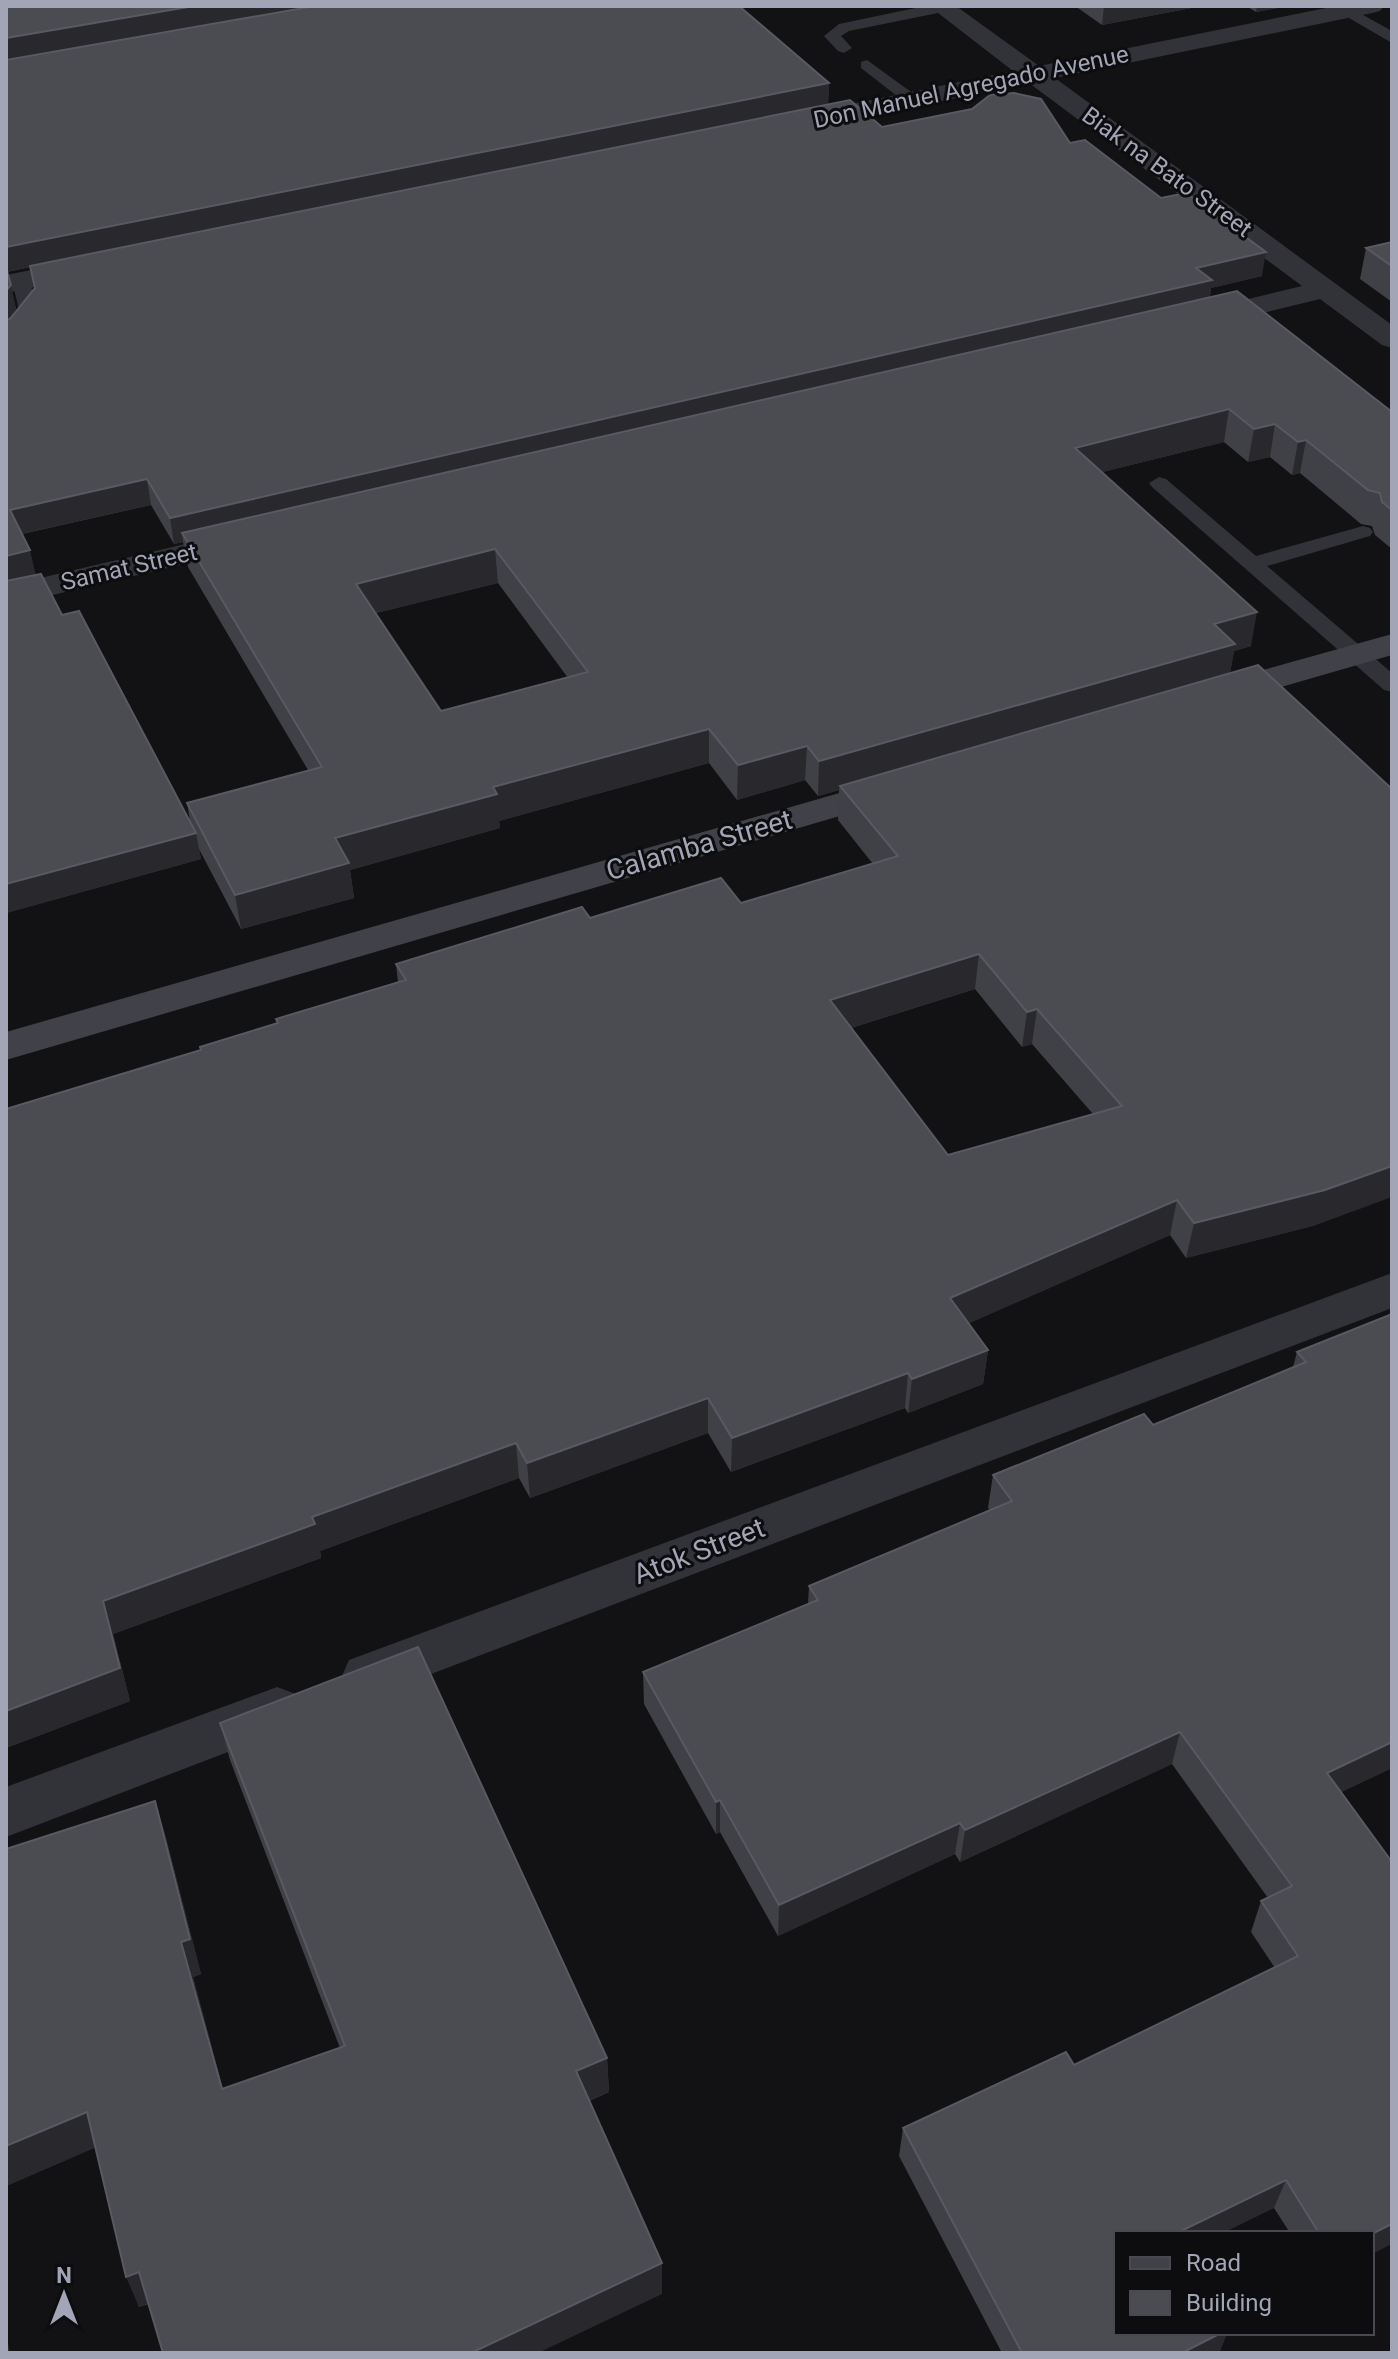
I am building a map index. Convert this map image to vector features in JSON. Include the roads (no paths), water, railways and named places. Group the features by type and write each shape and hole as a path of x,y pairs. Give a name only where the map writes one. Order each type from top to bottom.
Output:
{"street":[{"name":"Biak na Bato Street","path":"942,6 1392,339"},
{"name":"Don Manuel Agregado Avenue","path":"771,128 1372,6"},
{"path":"13,282 114,262"},
{"path":"1172,325 1327,289"},
{"name":"Samat Street","path":"6,596 270,534"},
{"path":"1176,706 1375,649"},
{"name":"Calamba Street","path":"6,1046 933,777"},
{"name":"Atok Street","path":"6,1812 1392,1290"}],"lane":[{"path":"844,48 832,36 844,27 942,6"},
{"path":"1347,11 1392,38"},
{"path":"867,65 912,100"},
{"path":"6,338 28,310 13,282"},
{"path":"1159,483 1253,563 1375,649 1392,685"},
{"path":"1253,563 1363,532"}]}
